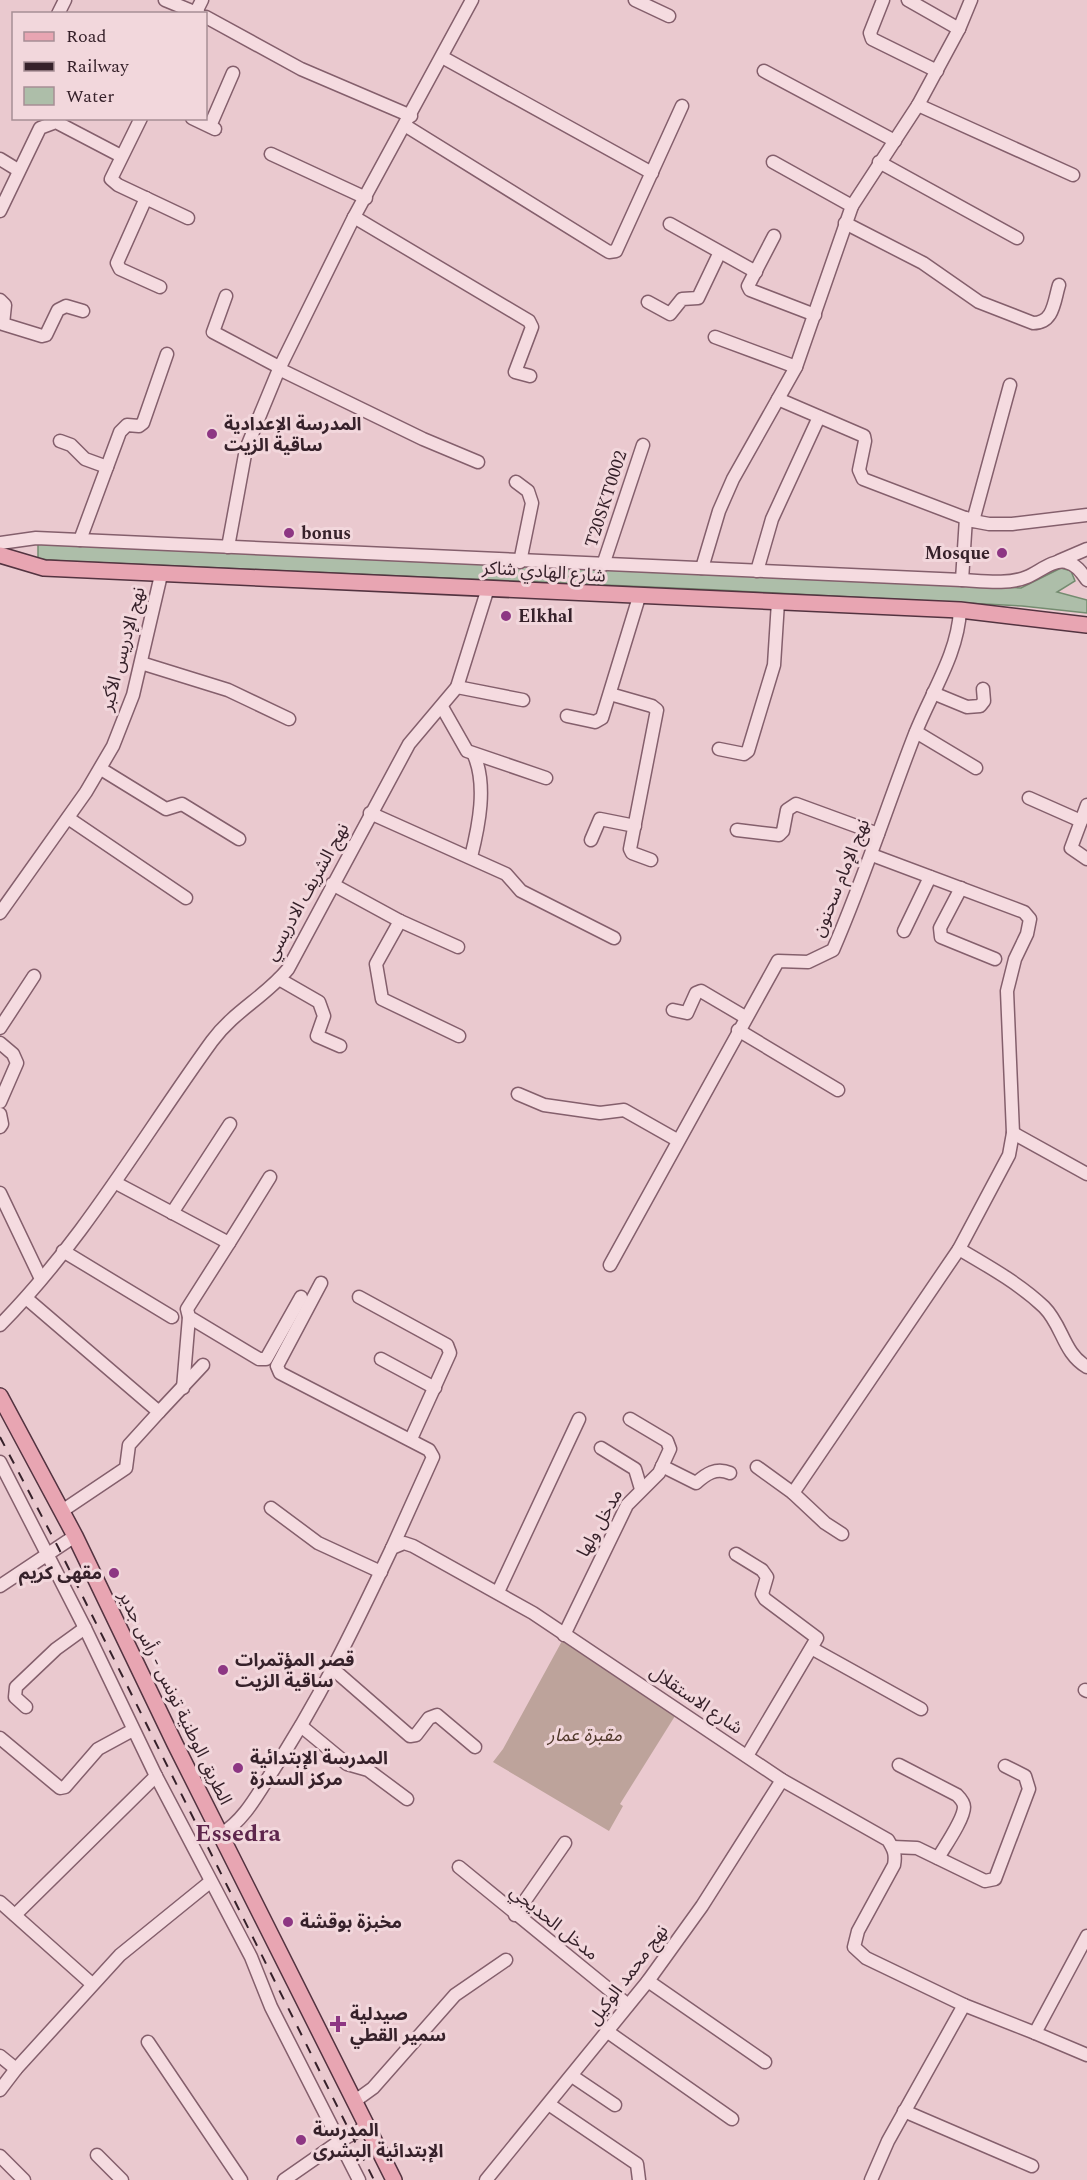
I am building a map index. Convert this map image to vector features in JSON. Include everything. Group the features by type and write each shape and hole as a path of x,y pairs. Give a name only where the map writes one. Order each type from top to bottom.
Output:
{"main road":[{"name":"شارع الهادي شاكر","path":"0,555 44,568 960,610 1087,626"},
{"name":"الطريق الوطنية تونس - رأس جدير","path":"0,1396 75,1536 394,2180"}],"street":[{"path":"165,0 194,12"},
{"path":"228,547 246,449 279,368 354,217 472,0"},
{"path":"635,0 669,16"},
{"path":"883,0 870,33 872,39 937,71"},
{"path":"908,0 959,29"},
{"path":"702,568 719,511 733,479 796,367 852,206 918,105 959,29 971,0"},
{"path":"207,18 302,69 408,121 609,252 616,251 682,106"},
{"path":"442,57 652,172"},
{"path":"764,71 895,141"},
{"path":"196,120 213,128 233,73"},
{"path":"918,105 1073,175"},
{"path":"0,211 40,128 57,120 121,156"},
{"path":"140,120 111,179 118,185 188,218"},
{"path":"271,154 366,198"},
{"path":"0,159 18,170"},
{"path":"772,162 852,206"},
{"path":"879,162 1017,238"},
{"path":"146,198 117,263 120,269 160,286"},
{"path":"354,217 529,321 532,327 515,372 530,376"},
{"path":"845,223 923,263 980,302 1033,322 1041,323 1050,316 1059,285"},
{"path":"670,224 719,254 756,272"},
{"path":"774,236 748,286 752,292 815,315"},
{"path":"648,302 670,314 682,299 696,299 719,254"},
{"path":"226,296 213,332 279,368 423,439 478,462"},
{"path":"0,300 5,304 3,324 42,336 46,335 61,308 66,306 83,311"},
{"path":"715,337 796,367"},
{"path":"80,540 106,467 123,428 143,423 167,354"},
{"path":"962,580 970,519 1010,385"},
{"path":"778,399 864,436 859,470 863,479 970,519 1012,524 1087,515"},
{"path":"757,572 772,519 819,417"},
{"path":"60,441 71,445 81,457 106,467"},
{"name":"T20SKT0002","path":"603,565 643,446"},
{"path":"516,482 528,491 532,503 520,562"},
{"path":"0,543 36,538 520,562 1012,581 1024,578 1087,549"},
{"path":"1086,579 1082,569 1087,554"},
{"path":"1058,562 1071,563 1086,579"},
{"name":"نهج الإدريس الأكبر","path":"0,913 101,769 133,695 161,575"},
{"name":"نهج الشريف الادريسي","path":"0,1325 26,1298 116,1183 213,1039 237,1012 279,979 288,969 409,744 457,687 488,588"},
{"path":"567,716 599,721 604,715 639,597"},
{"path":"719,749 744,754 748,751 774,665 778,602"},
{"name":"نهج الإمام سحنون","path":"610,1265 677,1140 778,961 808,962 833,950 872,855 916,732 959,634 960,610"},
{"path":"141,663 228,690 289,719"},
{"path":"457,687 523,700"},
{"path":"933,693 967,707 980,706 984,701 983,689"},
{"path":"610,694 652,706 658,714 631,852 651,860"},
{"path":"442,707 459,738 474,755 481,771 481,819 471,856"},
{"path":"916,732 976,768"},
{"path":"474,755 546,778"},
{"path":"101,769 166,809 182,804 239,839"},
{"path":"1029,798 1081,821"},
{"path":"737,830 779,835 783,831 787,810 796,804 878,834"},
{"path":"1087,805 1071,848 1087,859"},
{"path":"370,813 444,848 471,856 506,874 521,891 614,938"},
{"path":"68,818 186,898"},
{"path":"591,840 600,819 635,826"},
{"path":"793,1493 959,1249 1009,1155 1013,1133 1007,991 1015,959 1027,934 1030,919 1024,912 872,855"},
{"path":"904,931 930,877"},
{"path":"332,884 400,921 458,947"},
{"path":"961,888 940,928 940,937 994,959"},
{"path":"400,921 376,964 382,999 459,1036"},
{"path":"0,1028 34,976"},
{"path":"279,979 319,1002 324,1016 317,1036 340,1046"},
{"path":"673,1010 687,1013 696,993 701,991 745,1017"},
{"path":"738,1030 838,1090"},
{"path":"0,1043 13,1054 17,1064 0,1102"},
{"path":"518,1094 544,1105 600,1113 624,1110 677,1140"},
{"path":"0,1114 2,1124 0,1127"},
{"path":"172,1213 230,1124"},
{"path":"1013,1133 1087,1174"},
{"path":"183,1388 189,1317 187,1309 270,1177"},
{"path":"116,1183 229,1243"},
{"path":"0,1193 41,1279"},
{"path":"959,1249 1029,1295 1046,1309 1070,1353 1087,1367"},
{"path":"63,1251 172,1317"},
{"path":"221,1834 233,1827 253,1801 301,1726 333,1669 381,1572 434,1457 429,1450 411,1439 280,1373 277,1366 321,1283"},
{"path":"189,1317 259,1359 266,1359 302,1297"},
{"path":"359,1297 447,1345 450,1353 411,1439"},
{"path":"26,1298 159,1412"},
{"path":"381,1359 435,1388"},
{"path":"62,1511 126,1468 129,1445 203,1365"},
{"path":"498,1592 579,1419"},
{"path":"630,1419 666,1441 669,1449 663,1466 696,1483 706,1473 724,1471 730,1473"},
{"path":"601,1448 635,1469 641,1489"},
{"path":"0,1462 85,1628 156,1776 251,1957 271,2007 359,2180"},
{"name":"مدخل ولها","path":"564,1635 627,1505 659,1473 663,1466"},
{"path":"757,1467 793,1493 825,1523 842,1534"},
{"path":"272,1508 318,1543 381,1572"},
{"path":"0,1586 75,1536"},
{"name":"شارع الاستقلال","path":"392,1548 404,1543 413,1546 498,1592 783,1780 888,1840 893,1847"},
{"path":"736,1554 762,1570 767,1577 762,1594 765,1599 815,1635 817,1643 747,1756"},
{"path":"26,1707 15,1696 16,1687 56,1649 85,1628"},
{"path":"813,1649 921,1709"},
{"path":"333,1669 410,1736 416,1735 429,1718 437,1715 475,1747"},
{"path":"301,1726 347,1764 368,1770 407,1799"},
{"path":"0,1738 60,1788 65,1787 98,1749 133,1730"},
{"path":"899,1765 957,1795 963,1802 965,1808 961,1817 938,1858"},
{"path":"1005,1766 1025,1776 1029,1789 995,1879 985,1881 910,1846 893,1847 896,1855 894,1866 858,1931 854,1947 866,1958 964,2005 1087,2055"},
{"path":"15,1915 156,1776"},
{"name":"نهج محمد الوكيل","path":"486,2180 648,1981 702,1906 783,1780"},
{"path":"515,1915 565,1844"},
{"name":"مدخل الحديجي","path":"459,1867 628,2005"},
{"path":"0,2090 92,1984 152,1927 210,1882"},
{"path":"0,1902 92,1984"},
{"path":"1035,2033 1087,1936"},
{"path":"355,2102 373,2088 455,1995 506,1960"},
{"path":"648,1981 765,2062"},
{"path":"871,2180 904,2111 964,2005"},
{"path":"608,2032 732,2119"},
{"path":"148,2042 241,2180"},
{"path":"0,2056 16,2069"},
{"path":"572,2076 615,2105"},
{"path":"549,2104 637,2164 639,2180"},
{"path":"904,2111 1032,2166"},
{"path":"284,2180 340,2141 367,2126"},
{"path":"97,2155 122,2180"},
{"path":"0,2156 24,2180"}],"green space":[{"name":"مقبرة عمار","path":"562,1641 675,1716 620,1804 623,1806 609,1831 493,1762 503,1749"}],"water":[{"path":"38,543 1021,588 1061,568 1071,571 1075,581 1057,592 1087,600 1087,613 1022,606 719,590 64,561 38,559"}],"railway":[{"path":"0,1437 58,1547 374,2180"}],"place":[{"name":"المدرسة الإعدادية ساقية الزيت","path":"212,434"},
{"name":"bonus","path":"289,533"},
{"name":"Mosque","path":"1002,553"},
{"name":"Elkhal","path":"506,616"},
{"name":"مقهى كريم","path":"114,1573"},
{"name":"قصر المؤتمرات ساقية الزيت","path":"223,1670"},
{"name":"المدرسة الإبتدائية مركز السدرة","path":"238,1768"},
{"name":"مخبزة بوقشة","path":"288,1922"},
{"name":"صيدلية سمير القطي","path":"338,2024"},
{"name":"المدرسة الإبتدائية البشرى","path":"301,2140"}],"district":[{"name":"Essedra","path":"238,1834"}]}
